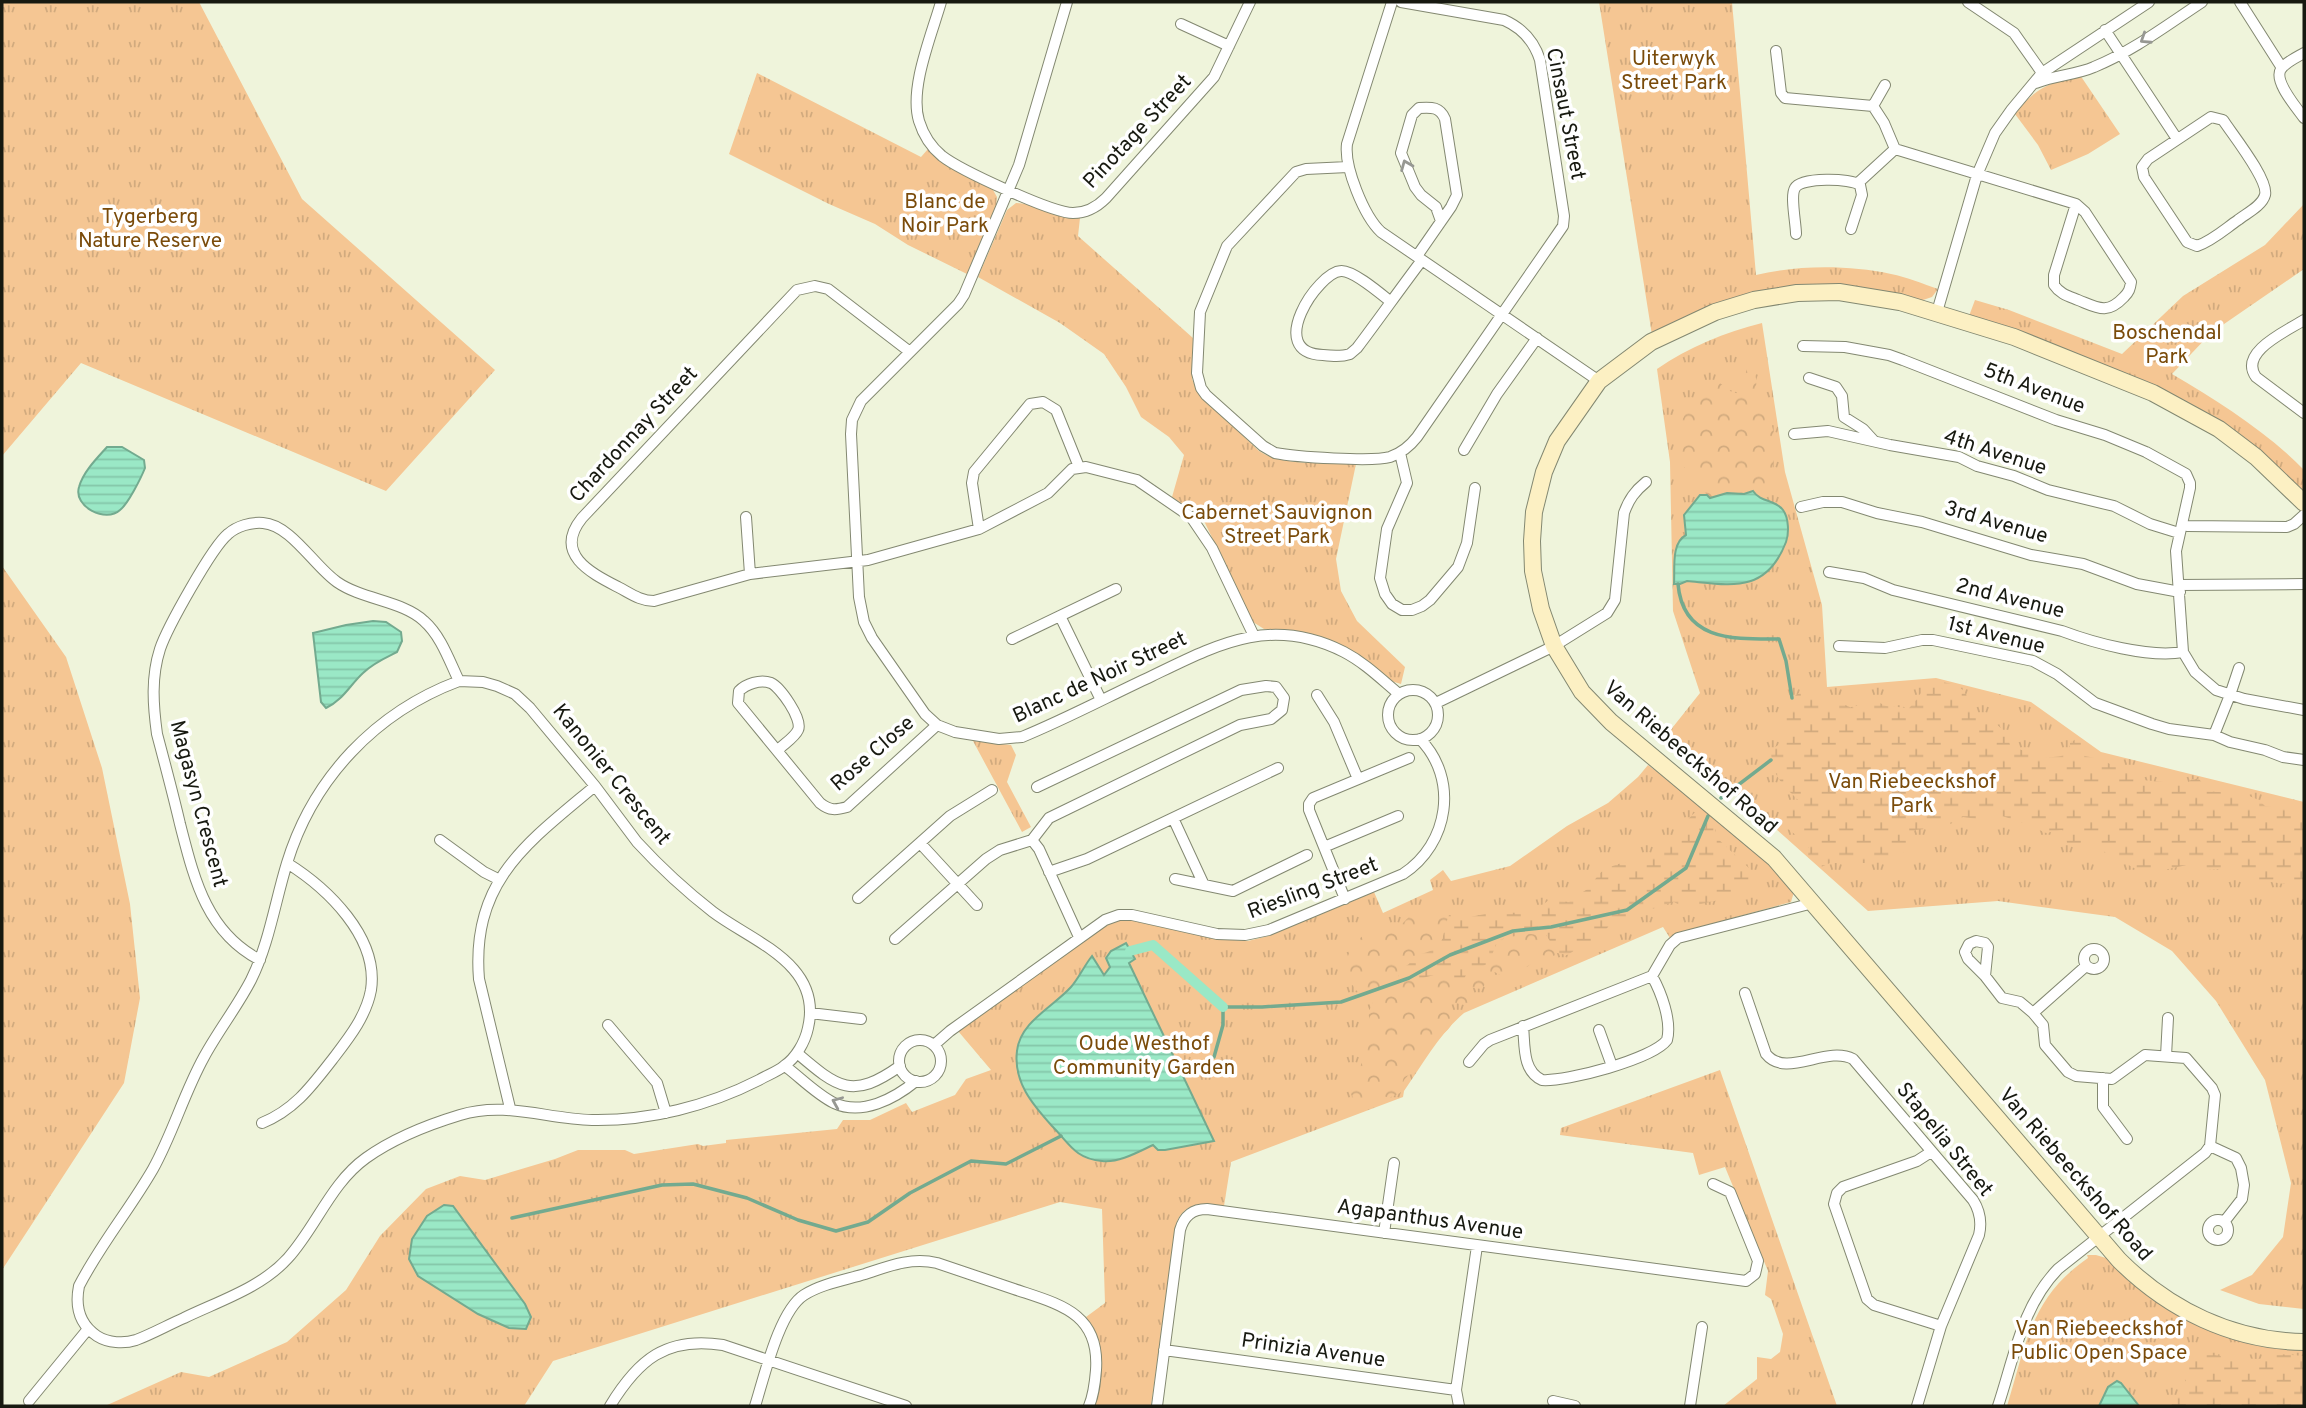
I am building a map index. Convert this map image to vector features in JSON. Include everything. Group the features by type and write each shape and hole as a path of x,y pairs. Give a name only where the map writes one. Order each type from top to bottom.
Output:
{"street":[{"name":"Pinotage Street","path":"941,2 915,103 919,123 928,141 941,155 1009,191 1065,212 1082,212 1101,203 1209,84 1250,2"},
{"path":"937,724 925,714 868,630 860,605 852,420 861,401 964,295 1009,191 1067,2"},
{"path":"1392,2 1346,150 1348,167 1371,221 1381,232 1599,381"},
{"name":"Cinsaut Street","path":"1399,453 1417,438 1559,234 1564,221 1538,53 1525,33 1504,20 1401,2"},
{"path":"1937,312 1978,175 1996,133 2012,109 2044,76 2105,30 2149,2"},
{"path":"2044,76 2084,71 2121,54 2202,2"},
{"path":"2240,2 2282,68"},
{"path":"1976,4 2014,33 2044,76"},
{"path":"1181,24 1229,46"},
{"path":"2105,30 2177,139"},
{"path":"1776,51 1781,93 1785,98 1873,106"},
{"path":"2304,53 2279,72 2279,80 2304,118"},
{"path":"1873,106 1885,85"},
{"path":"1873,106 1884,122 1895,149"},
{"path":"1391,302 1349,273 1336,272 1305,305 1296,326 1298,342 1304,350 1316,355 1350,355 1391,302 1420,258 1457,195 1442,112 1436,108 1419,108 1412,115 1401,153 1415,187 1436,206 1441,221"},
{"path":"2211,117 2223,120 2260,175 2265,189 2265,195 2259,205 2207,242 2197,246 2187,242 2142,172 2144,163 2177,139 2211,117"},
{"path":"1895,149 2076,204 2085,212 2130,279 2129,292 2112,307 2096,307 2063,294 2054,285 2054,275 2076,204"},
{"path":"1858,183 1895,149"},
{"path":"1348,167 1306,169 1292,175 1227,246 1199,312 1197,373 1201,388 1263,446 1275,453 1374,459 1399,453 1407,482 1388,529 1380,578 1385,594 1392,604 1402,610 1412,610 1430,600 1458,567 1467,543 1475,488"},
{"path":"1796,234 1793,194 1797,185 1805,181 1858,183 1863,195 1851,229"},
{"name":"Chardonnay Street","path":"910,352 828,289 815,286 797,290 582,518 573,534 574,553 584,568 643,600 659,600 750,574 867,560 979,529 1048,493 1067,473 1079,467"},
{"name":"Van Riebeeckshof Road","path":"2304,503 2256,457 2219,429 2179,405 2125,381 2014,337 1937,312 1880,297 1818,292 1776,295 1735,305 1651,342 1599,381 1557,441 1544,472 1534,512 1532,541 1533,571 1541,609 1554,646 1582,692 1611,722 1774,858 2098,1237 2141,1281 2182,1310 2236,1332 2304,1342"},
{"path":"2304,320 2258,351 2252,369 2256,377 2304,413"},
{"path":"1464,450 1497,394 1537,338"},
{"name":"5th Avenue","path":"1803,346 1845,347 1889,355 2146,452 2180,470 2189,478 2190,488 2183,530"},
{"path":"1809,378 1836,387 1842,396 1844,417 1864,429 1874,442"},
{"path":"979,529 972,483 974,472 1030,404 1043,402 1056,410 1079,467 1095,468 1137,480 1191,517 1212,548 1254,636"},
{"name":"4th Avenue","path":"1794,434 1828,431 1959,457 1977,466 2014,476 2048,490 2114,506 2150,524 2183,530"},
{"path":"1436,703 1554,646 1607,613 1616,591 1624,513 1634,491 1646,482"},
{"name":"3rd Avenue","path":"1801,508 1824,502 1842,502 2031,555 2083,564 2137,584 2180,588 2304,584"},
{"path":"2304,515 2287,527 2183,530 2175,569 2180,588 2183,652 2204,682 2231,695 2304,710"},
{"path":"746,517 750,574"},
{"name":"Magasyn Crescent","path":"260,960 246,953 229,938 214,921 202,898 194,877 157,734 153,707 160,649 170,626 216,549 227,535 239,527 263,523 275,526 289,535 337,582 365,597 408,611 422,619 439,638 459,681"},
{"name":"2nd Avenue","path":"1829,572 1864,578 1893,590 2062,631 2089,641 2128,649 2183,652"},
{"path":"1012,639 1116,589"},
{"path":"1060,616 1101,700"},
{"name":"Blanc de Noir Street","path":"937,724 955,732 1014,739 1213,646 1254,636 1292,636 1331,646 1366,666 1399,694"},
{"name":"1st Avenue","path":"1839,646 1885,648 1933,640 2033,661 2057,674 2095,703 2169,729 2214,735 2230,743 2304,760"},
{"path":"2214,735 2239,668"},
{"path":"459,681 414,702 361,740 333,771 315,799 299,828 287,863 260,960 242,996 205,1055 153,1168 79,1286 78,1312 88,1329 99,1338 113,1342 136,1340 251,1287 289,1257 340,1183 366,1158 403,1136 434,1123 477,1111 510,1108 558,1118 594,1120 666,1113 734,1092 786,1066 805,1037 810,1013 861,1019"},
{"name":"Kanonier Crescent","path":"459,681 490,684 515,694 543,721 636,842 682,887 716,914 787,961 799,975 806,990 810,1013"},
{"name":"Rose Close","path":"778,750 798,732 797,715 777,687 771,683 759,682 745,686 739,691 738,703 820,803 835,810 847,807 937,724"},
{"path":"895,939 992,854 1032,841 1049,818 1240,725 1275,717 1282,710 1284,698 1281,691 1273,686 1241,690 1037,787"},
{"path":"1410,690 1422,691 1436,703 1437,724 1427,736 1414,740 1396,733 1389,722 1391,703 1399,694 1410,690"},
{"path":"1317,695 1334,722 1358,779"},
{"name":"Riesling Street","path":"934,1045 1105,920 1126,915 1217,934 1245,935 1269,930 1395,878 1410,869 1424,857 1436,837 1445,806 1444,784 1428,747 1420,739"},
{"path":"1345,899 1309,810 1310,802 1313,798 1409,758"},
{"path":"1049,872 1087,859 1278,768"},
{"path":"510,1108 480,979 479,935 484,913 498,879 517,855 542,830 595,786"},
{"path":"858,898 950,816 992,790"},
{"path":"1324,847 1398,816"},
{"path":"1173,818 1205,885"},
{"path":"440,840 484,873 498,879"},
{"path":"1032,841 1039,849 1079,937"},
{"path":"920,843 977,905"},
{"path":"1175,878 1237,890 1307,855"},
{"path":"262,1123 280,1116 314,1083 360,1021 371,989 369,956 352,925 320,887 287,863"},
{"path":"1469,1062 1487,1042 1651,976 1670,944 1678,938 1813,903"},
{"path":"2033,1013 2086,966"},
{"path":"1523,1026 1529,1069 1538,1078 1549,1080 1588,1074 1657,1049 1667,1040 1669,1028 1658,987 1651,976"},
{"path":"1985,976 2002,998 2020,1002 2033,1013 2043,1025 2045,1045 2068,1072 2076,1076 2112,1079 2144,1055 2186,1058 2213,1088 2215,1095 2210,1146 2187,1168 2058,1269 2038,1293 2024,1323 1998,1406"},
{"name":"Stapelia Street","path":"1745,993 1766,1054 1776,1062 1801,1063 1827,1055 1853,1059 1973,1200 1979,1211 1981,1223 1977,1240 1941,1326 1917,1406"},
{"path":"2166,1056 2168,1018"},
{"path":"608,1025 657,1083 666,1113"},
{"path":"1599,1030 1612,1066"},
{"path":"924,1041 934,1045 941,1057 939,1070 929,1080 916,1081 906,1076 900,1066 900,1056 909,1043 924,1041"},
{"path":"797,1053 832,1081 849,1087 875,1083 900,1066"},
{"path":"786,1066 827,1098 846,1107 866,1107 902,1093 916,1081"},
{"path":"2104,1078 2103,1107 2127,1139"},
{"path":"2210,1146 2236,1158 2242,1168 2242,1199 2224,1222"},
{"path":"1931,1152 1917,1161 1843,1187 1837,1193 1834,1204 1867,1300 1874,1305 1941,1326"},
{"path":"1384,1233 1394,1163"},
{"name":"Agapanthus Avenue","path":"1157,1406 1180,1230 1184,1219 1192,1211 1207,1209 1746,1281 1755,1274 1758,1261 1730,1192 1713,1184"},
{"path":"1459,1406 1457,1390 1477,1245"},
{"path":"755,1406 786,1316 802,1297 815,1290 905,1262 929,1261 1056,1303 1078,1316 1091,1334 1096,1350 1094,1392 1089,1406"},
{"path":"1690,1406 1702,1327"},
{"path":"29,1401 88,1329"},
{"path":"610,1406 639,1366 678,1345 700,1342 723,1345 906,1406"},
{"name":"Prinizia Avenue","path":"1164,1350 1457,1390"},
{"path":"1553,1401 1574,1406"}],"green space":[{"name":"Tygerberg Nature Reserve","path":"2,2 199,2 302,199 495,370 386,491 81,363 2,456"},
{"name":"Uiterwyk Street Park","path":"1599,2 1732,2 1756,275 1806,268 1875,271 1938,289 1932,297 1920,301 1878,290 1838,285 1652,335"},
{"name":"Blanc de Noir Park","path":"757,73 921,157 928,149 947,166 993,190 997,197 996,206 967,274 908,245 875,224 729,154"},
{"path":"2080,75 2120,134 2088,154 2051,170 2038,145 2015,114 2036,92"},
{"name":"Cabernet Sauvignon Street Park","path":"1016,203 1080,218 1078,236 1193,338 1192,379 1198,393 1259,451 1293,462 1356,464 1336,559 1341,591 1357,621 1405,667 1401,684 1391,681 1351,650 1328,639 1292,630 1264,629 1253,622 1205,523 1172,497 1184,455 1169,437 1141,417 1126,387 1104,354 1060,323 978,277 1007,210"},
{"name":"Boschendal Park","path":"2304,204 2304,269 2211,333 2172,374 2274,442 2304,470 2304,494 2224,425 1969,316 1975,300 2009,310 2122,354 2183,296 2265,245"},
{"name":"Van Riebeeckshof Park","path":"1762,323 1785,472 1822,605 1827,687 1936,678 2031,702 2101,752 2304,802 2304,1309 2259,1304 2220,1290 2252,1275 2283,1237 2291,1183 2265,1080 2216,1001 2172,951 2115,917 1998,901 1868,911 1730,788 1665,737 1700,693 1673,611 1670,462 1657,369 1708,341"},
{"path":"1751,368 1756,379 1757,399 1769,417 1774,435 1775,452 1770,479 1767,486 1754,494 1752,492 1710,498 1696,483 1695,476 1683,466 1678,441 1680,427 1690,406 1707,388 1720,383 1739,394 1747,369"},
{"path":"2,566 66,657 102,768 130,904 140,998 124,1083 2,1270"},
{"path":"1932,680 1953,684 1961,689 1977,711 2004,731 2010,745 2033,755 2052,757 2070,754 2070,743 2076,739 2083,747 2080,755 2100,759 2142,780 2186,784 2192,779 2199,779 2203,784 2203,791 2245,795 2265,806 2294,810 2304,817 2304,887 2251,879 2240,868 2207,870 2187,865 2145,874 2093,843 2067,843 2062,830 2046,833 1999,815 1984,820 1963,817 1945,827 1915,830 1909,840 1909,851 1870,863 1830,863 1821,867 1808,857 1809,846 1786,827 1781,817 1792,809 1798,800 1778,778 1771,750 1787,739 1790,732 1783,722 1791,711 1792,698 1799,693 1813,695 1820,700 1834,700 1852,708 1867,700 1874,700 1886,706 1909,708"},
{"path":"973,741 1011,745 1016,755 1007,782 1031,827 1022,832"},
{"name":"Oude Westhof Community Garden","path":"1648,765 1771,864 1794,892 1791,902 1675,934 1670,938 1663,927 1464,1013 1432,1050 1404,1091 1403,1097 1231,1162 1224,1206 1197,1205 1181,1214 1177,1221 1151,1406 1094,1406 1099,1349 1093,1328 1086,1317 1105,1303 1102,1209 1060,1202 553,1361 524,1406 105,1406 181,1372 209,1377 287,1342 346,1290 380,1236 426,1189 460,1176 485,1180 578,1150 625,1150 634,1154 698,1144 703,1146 726,1143 726,1140 837,1129 843,1120 870,1120 906,1103 912,1112 955,1095 966,1079 991,1070 958,1031 1106,925 1129,920 1218,939 1248,941 1268,936 1374,892 1383,913 1433,890 1430,880 1443,870 1451,881 1510,866 1567,826 1608,803"},
{"path":"1697,811 1703,811 1716,822 1717,838 1750,869 1756,883 1749,893 1688,907 1674,902 1646,911 1629,923 1608,927 1601,935 1567,955 1557,953 1545,933 1524,933 1504,938 1496,944 1488,963 1470,970 1462,982 1452,981 1441,974 1413,980 1398,976 1398,971 1416,955 1438,946 1449,915 1470,917 1495,912 1521,913 1534,911 1549,900 1569,902 1588,888 1604,870 1661,850"},
{"path":"1445,905 1450,907 1454,914 1449,916 1441,943 1433,950 1416,955 1398,971 1412,981 1441,974 1452,981 1465,980 1471,970 1483,967 1492,957 1498,942 1504,938 1518,938 1524,933 1545,933 1557,953 1552,958 1542,955 1527,967 1514,968 1511,981 1492,972 1482,989 1471,989 1470,992 1477,997 1475,1007 1450,1002 1448,1006 1454,1018 1448,1030 1429,1041 1425,1057 1404,1080 1400,1093 1389,1098 1381,1095 1380,1087 1375,1086 1369,1098 1357,1100 1351,1094 1352,1087 1372,1027 1368,1013 1375,998 1369,993 1358,992 1353,986 1346,968 1350,952 1370,931 1397,926 1410,915 1433,912"},
{"path":"1720,1070 1837,1406 1723,1406 1757,1379 1757,1357 1771,1359 1780,1352 1783,1334 1771,1299 1765,1295 1768,1271 1725,1167 1699,1175 1693,1153 1560,1135 1561,1128"},
{"name":"Van Riebeeckshof Public Open Space","path":"2087,1255 2106,1258 2148,1296 2183,1317 2304,1349 2304,1406 2007,1406 2026,1342 2042,1306 2069,1273 2088,1258"},
{"path":"2205,1353 2258,1359 2278,1354 2304,1356 2304,1406 2170,1406 2171,1400 2188,1386 2181,1372 2185,1364 2193,1357"}],"shaded area":[{"path":"107,447 122,447 144,460 145,468 123,507 114,514 107,515 92,511 81,501 78,494 84,476"},
{"path":"1753,491 1780,507 1787,522 1786,542 1778,559 1768,571 1746,582 1732,584 1687,581 1674,584 1676,550 1686,535 1684,515 1700,495 1710,498 1727,493 1744,494"},
{"path":"373,621 386,622 401,632 402,641 397,652 367,669 342,697 326,708 321,702 313,633"},
{"path":"1126,943 1135,959 1129,963 1214,1141 1165,1150 1158,1150 1153,1145 1122,1159 1093,1160 1073,1149 1038,1110 1021,1083 1017,1051 1019,1041 1031,1023 1071,987 1092,956 1104,975 1110,967 1106,958 1111,951"},
{"path":"444,1205 453,1206 525,1304 531,1317 526,1329 509,1328 478,1314 418,1276 409,1259 412,1239 427,1216"},
{"path":"2117,1381 2139,1406 2099,1406 2108,1387"}],"waterway":[{"path":"1678,584 1682,603 1690,617 1701,627 1729,637 1779,639 1786,661 1792,698"},
{"path":"1721,798 1771,760"},
{"path":"1214,1057 1223,1025 1223,1007 1341,1002 1409,978 1450,955 1513,931 1551,927 1627,910 1686,868 1708,816"},
{"path":"1130,951 1153,945 1223,1007"},
{"path":"512,1218 662,1185 693,1184 747,1198 798,1220 836,1231 868,1222 910,1193 971,1161 1006,1164 1061,1136"}]}
